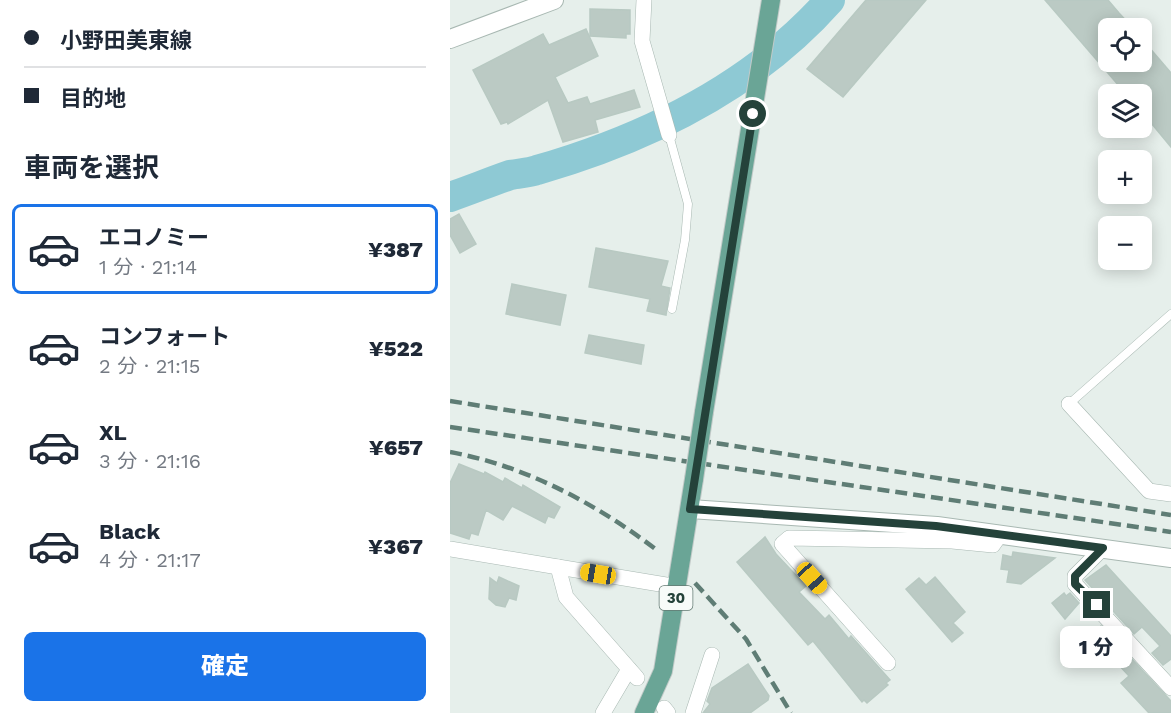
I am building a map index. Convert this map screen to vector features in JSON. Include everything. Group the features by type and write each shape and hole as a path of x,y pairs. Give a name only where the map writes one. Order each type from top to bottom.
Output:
{"main road":[{"name":"30","path":"644,713 663,670 678,587 771,0"}],"street":[{"path":"450,39 554,0"},
{"path":"644,0 642,41 669,135"},
{"path":"1069,404 1149,491 1171,494"},
{"path":"690,509 926,526 1171,558"},
{"path":"888,663 782,544 789,538 952,541 993,545 1000,535"},
{"path":"1103,548 1082,567 1075,576 1075,584 1171,688"},
{"path":"450,549 678,587"},
{"path":"558,567 566,597 633,673 603,713"},
{"path":"693,713 712,655"}],"lane":[{"path":"669,135 688,204 685,240 672,309"},
{"path":"1069,404 1171,314"}],"building":[{"path":"866,0 926,0 843,97 807,69"},
{"path":"1045,0 1108,0 1124,18 1098,18 1098,62"},
{"path":"590,9 630,10 630,34 626,34 626,38 590,36"},
{"path":"586,29 598,56 555,77 568,103 587,97 590,104 634,90 640,107 595,120 598,132 563,142 548,100 508,124 507,122 501,124 473,70 543,34 549,45"},
{"path":"1152,51 1171,73 1171,147 1152,124 1152,84 1117,84 1107,72 1152,72"},
{"path":"459,214 476,244 460,253 450,235 450,219"},
{"path":"596,248 668,261 661,286 670,288 666,315 647,311 650,299 589,287"},
{"path":"512,284 566,295 560,325 506,314"},
{"path":"589,335 644,345 641,364 585,353"},
{"path":"459,464 484,474 485,472 503,482 505,478 522,488 523,485 560,507 554,518 548,516 545,523 512,506 503,520 486,510 478,535 471,533 469,539 450,533 450,483"},
{"path":"765,537 776,554 806,586 799,592 825,619 829,615 849,639 851,636 890,680 886,683 888,685 867,703 864,700 862,702 813,641 808,645 737,562"},
{"path":"1013,552 1055,558 1021,584 1007,582 1009,570 1001,569 1003,555 1012,557"},
{"path":"1106,565 1171,636 1171,659 1163,665 1152,653 1160,646 1142,627 1134,634 1085,580"},
{"path":"499,577 519,586 516,600 509,598 505,607 496,605 489,599 490,578 497,583"},
{"path":"935,577 965,612 953,623 963,633 952,642 906,589 919,578 926,585"},
{"path":"1064,593 1066,596 1070,593 1079,603 1065,619 1052,603"},
{"path":"1101,626 1171,701 1171,713 1149,713 1121,683 1129,676 1104,649 1100,653 1087,639"},
{"path":"748,664 769,696 768,700 750,713 703,713 710,704 707,701 712,688"}],"waterway":[{"path":"450,197 510,175 534,171 619,142 696,106 733,84 767,59 800,31 830,0"}],"railway":[{"path":"450,401 1171,515"},
{"path":"450,427 1171,532"},
{"path":"450,452 506,467 560,489 610,518 658,551"},
{"path":"695,583 746,639 791,713"}],"route":[{"path":"753,114 690,509 936,526 1103,548 1075,576 1075,584 1097,605"}]}
